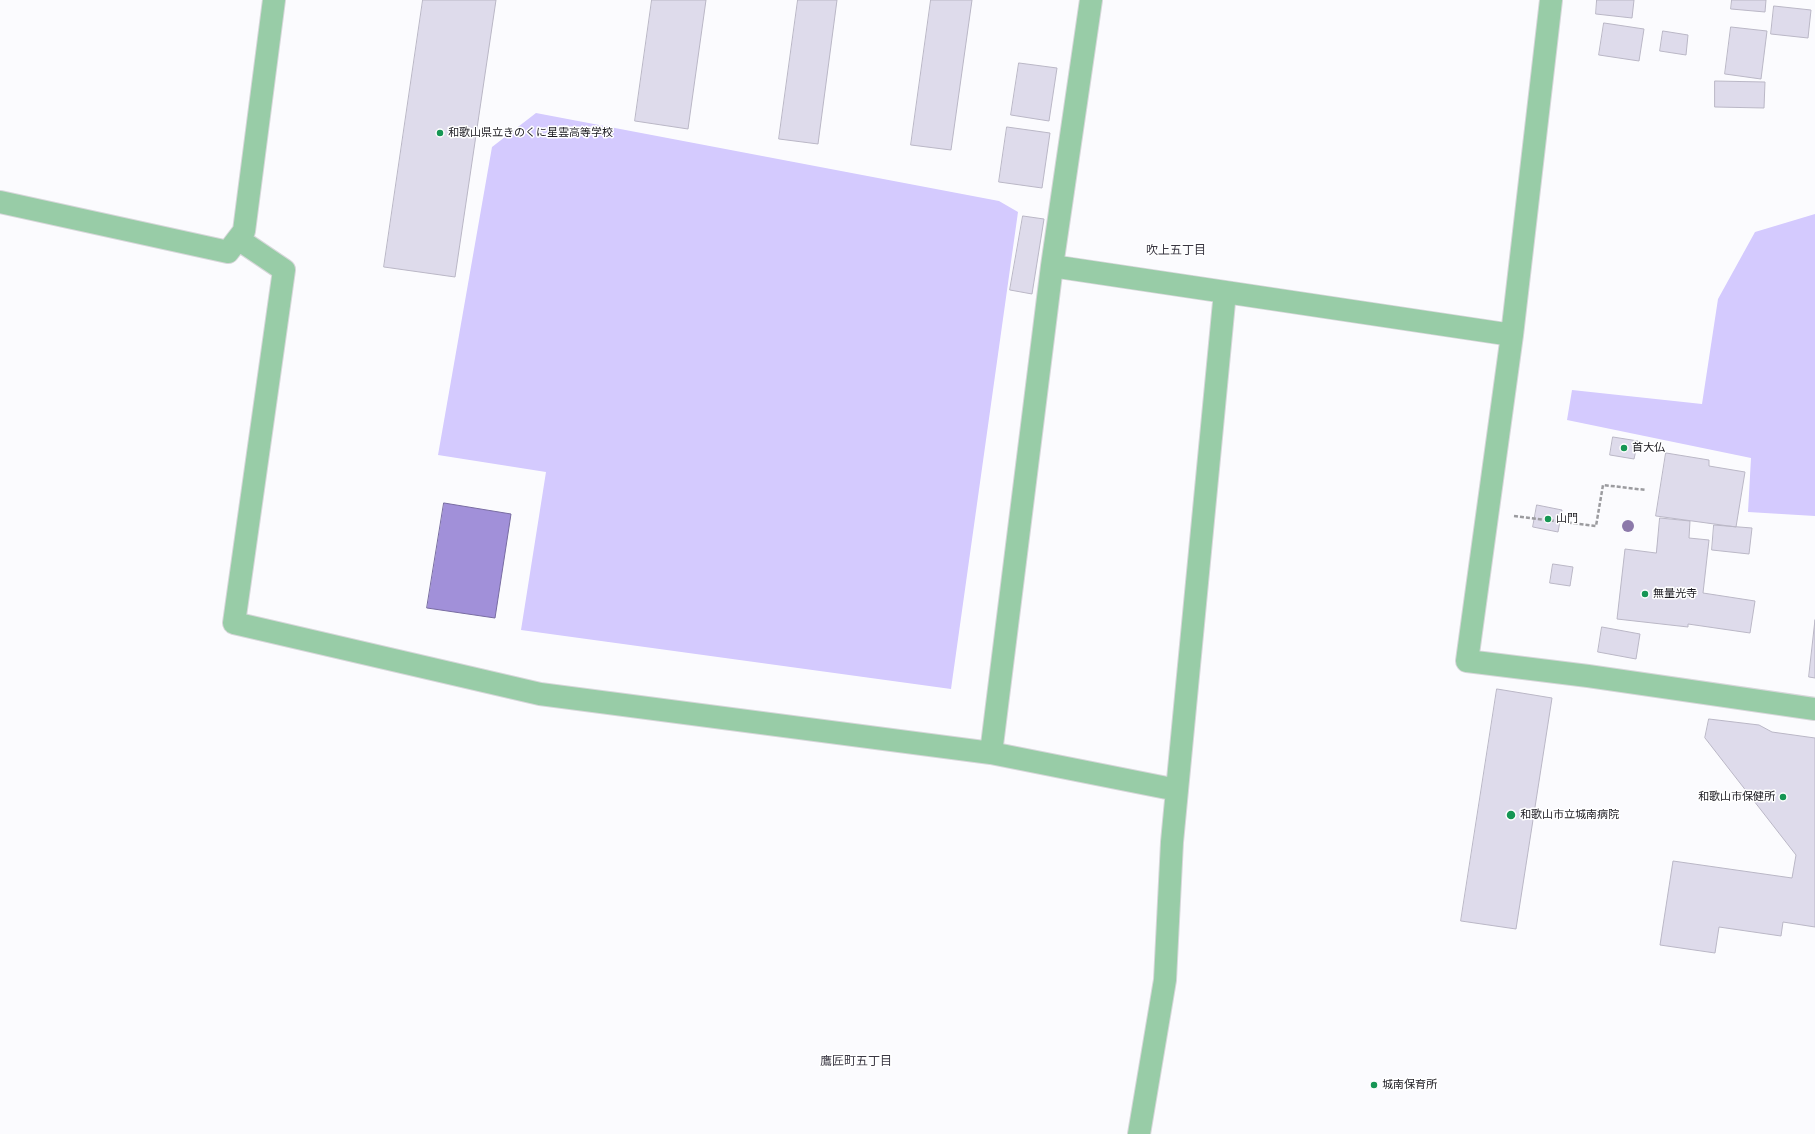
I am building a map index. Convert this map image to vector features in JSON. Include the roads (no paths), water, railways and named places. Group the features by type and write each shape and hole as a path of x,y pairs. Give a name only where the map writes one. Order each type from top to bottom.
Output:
{"street":[{"path":"0,202 228,252 244,231 274,0"},
{"path":"991,753 1052,266 1091,0"},
{"path":"1551,0 1512,335 1467,661 1588,676 1815,709"},
{"path":"238,239 284,270 234,623 540,694 991,753 1177,790"},
{"path":"1052,266 1512,335"},
{"path":"1139,1134 1165,980 1172,842 1225,292"}],"place":[{"name":"和歌山県立きのくに星雲高等学校","path":"440,133"},
{"name":"首大仏","path":"1624,448"},
{"name":"山門","path":"1548,519"},
{"name":"無量光寺","path":"1645,594"},
{"name":"和歌山市保健所","path":"1783,797"},
{"name":"和歌山市立城南病院","path":"1511,815"},
{"name":"城南保育所","path":"1374,1085"}],"district":[{"name":"吹上五丁目","path":"1176,251"},
{"name":"鷹匠町五丁目","path":"856,1062"}]}
